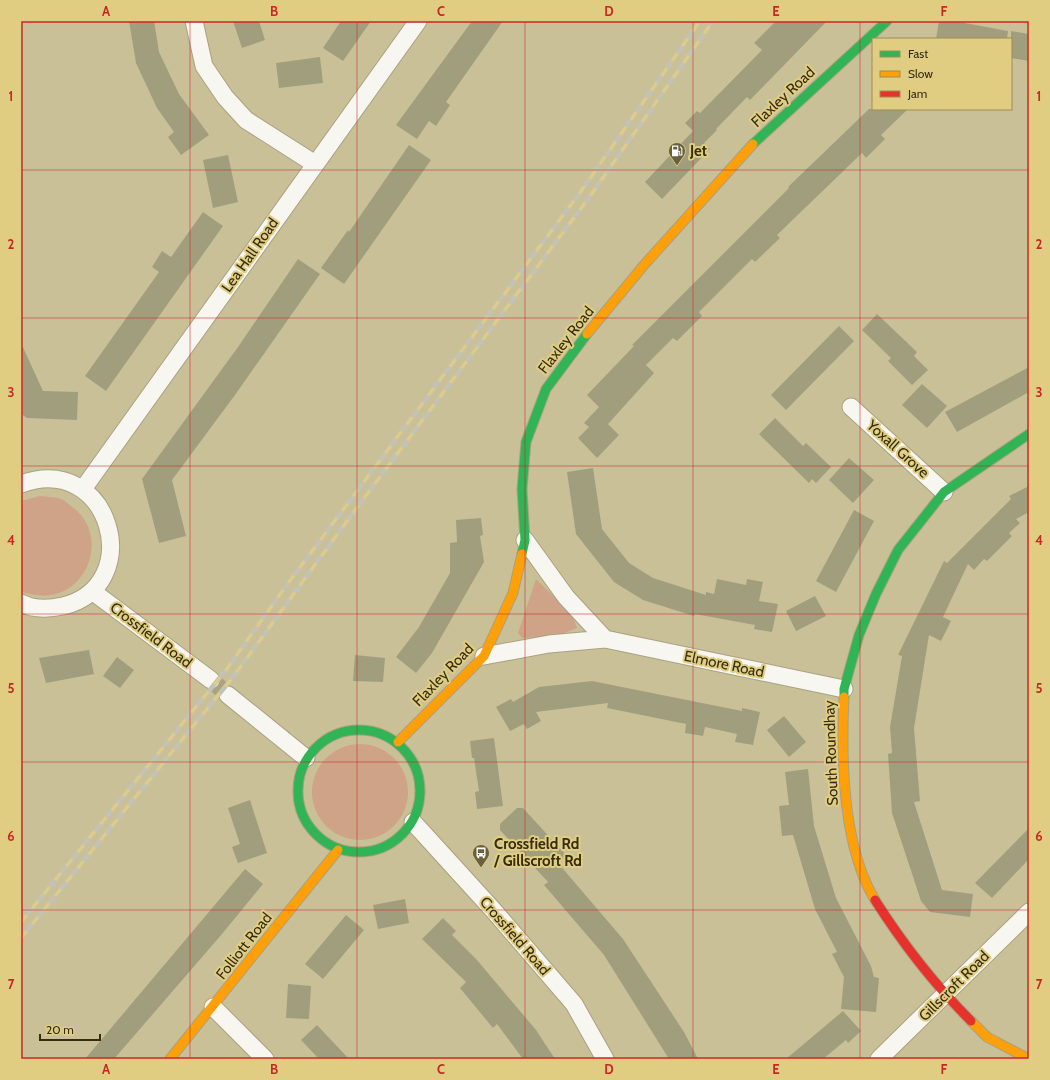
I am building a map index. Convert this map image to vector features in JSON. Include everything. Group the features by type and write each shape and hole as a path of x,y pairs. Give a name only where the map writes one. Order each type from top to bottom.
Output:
{"street":[{"path":"194,21 204,66 225,97 246,120 315,164"},
{"name":"Lea Hall Road","path":"83,489 418,21"},
{"name":"Flaxley Road","path":"398,742 484,656 514,593 525,540 522,489 526,442 546,389 580,342 644,264 757,140 886,21"},
{"name":"Yoxall Grove","path":"851,407 944,492"},
{"name":"South Roundhay","path":"1029,434 944,492 898,550 876,594 859,634 844,689 842,731 847,813 855,853 872,895 895,932 945,995 987,1037 1029,1059"},
{"path":"21,484 36,478 60,479 83,489 100,506 109,526 111,550 105,572 92,590 72,604 49,609 26,606 21,603"},
{"path":"525,540 566,597 605,639"},
{"name":"Crossfield Road","path":"92,590 210,680"},
{"name":"Elmore Road","path":"484,656 549,644 605,639 844,689"},
{"path":"228,695 306,758"},
{"path":"348,729 374,730 398,742 412,758 420,779 420,801 412,822 398,839 378,850 356,852 338,850 317,836 304,819 298,799 298,778 306,758 324,739 348,729"},
{"name":"Crossfield Road","path":"412,822 494,911 574,1004 605,1059"},
{"name":"Folliott Road","path":"170,1059 338,850"},
{"name":"Gillscroft Road","path":"879,1059 1029,912"},
{"path":"213,1007 265,1059"}],"shaded area":[{"path":"40,496 65,501 84,518 90,533 92,549 88,564 80,578 68,589 54,595 36,595 21,591 21,501"},
{"path":"536,579 572,614 577,628 557,636 522,638 518,633"},
{"path":"360,744 378,747 394,758 405,774 408,792 405,810 394,826 378,837 360,840 342,837 326,826 315,810 312,792 315,774 326,758 342,747"}],"building":[{"path":"129,21 154,21 159,52 179,94 209,135 181,155 168,137 174,132 157,108 136,63"},
{"path":"233,21 259,21 265,40 242,48"},
{"path":"341,21 371,21 343,61 323,48"},
{"path":"472,21 503,21 446,102 450,105 436,126 429,121 417,139 396,125"},
{"path":"776,21 827,21 750,100 747,97 716,129 717,130 704,143 710,149 662,199 645,182 693,131 685,123 697,111 700,113 762,50 754,43"},
{"path":"939,21 954,21 1008,31 1007,38 936,38"},
{"path":"1011,31 1029,34 1029,61 1012,58"},
{"path":"320,57 323,83 279,88 276,63"},
{"path":"869,109 907,110 881,135 885,139 866,158 862,153 777,235 780,238 755,262 752,259 699,312 702,316 677,341 673,338 646,365 654,373 608,424 619,435 597,458 578,438 589,427 584,423 599,407 587,395 634,346 632,345 789,188 788,187"},
{"path":"409,145 431,160 344,284 321,268 348,230 349,232"},
{"path":"228,155 238,202 213,208 203,160"},
{"path":"203,212 223,226 106,391 85,376 159,272 152,267 162,251 171,257"},
{"path":"298,259 320,274 235,395 172,480 186,536 159,543 142,479 238,347"},
{"path":"877,314 917,352 914,356 928,370 912,385 888,361 891,358 862,330"},
{"path":"839,326 854,341 786,410 771,395"},
{"path":"21,343 43,391 78,392 77,420 27,418 21,414"},
{"path":"1029,367 1029,392 957,432 945,412"},
{"path":"922,384 947,406 927,428 902,405"},
{"path":"775,418 803,446 806,443 831,467 816,483 812,479 809,483 759,434"},
{"path":"849,458 874,480 853,503 829,480"},
{"path":"593,468 602,529 629,563 653,578 706,595 706,592 714,594 717,579 746,585 747,579 763,582 759,601 778,604 772,632 754,629 755,625 695,614 694,616 643,600 614,582 576,534 567,472"},
{"path":"1029,486 1029,512 1016,519 1020,523 1009,533 1012,536 987,561 984,559 974,570 968,564 943,617 951,621 941,641 929,635 914,728 920,801 914,802 942,890 973,894 970,917 930,912 921,901 892,813 888,754 892,753 890,727 902,656 898,655 944,561 947,563 1011,499 1009,496"},
{"path":"854,510 874,521 836,592 816,581"},
{"path":"481,518 483,535 480,536 484,562 432,653 416,673 396,657 419,627 450,573 450,543 457,542 456,520"},
{"path":"815,596 826,616 796,631 786,611"},
{"path":"89,650 94,674 46,683 39,658"},
{"path":"355,655 385,658 383,682 353,681"},
{"path":"117,657 134,670 120,688 103,676"},
{"path":"592,681 742,711 742,708 760,712 753,745 735,742 737,734 705,727 703,736 685,733 686,724 607,708 608,703 536,712 541,721 527,729 524,724 510,731 496,707 511,699 513,702 539,687"},
{"path":"784,716 806,742 789,757 767,730"},
{"path":"494,738 503,806 477,809 475,792 479,791 470,741"},
{"path":"808,769 814,826 836,898 871,966 874,977 879,978 876,1012 841,1009 844,977 832,954 837,952 815,909 793,835 782,836 779,806 789,805 785,772"},
{"path":"250,800 267,853 238,863 232,847 240,844 228,808"},
{"path":"517,808 523,808 566,855 558,863 623,939 684,1032 698,1059 669,1059 604,955 544,885 548,882 500,830 500,824"},
{"path":"1029,828 1029,859 992,898 975,883"},
{"path":"245,869 263,884 222,934 114,1059 85,1059"},
{"path":"405,899 409,923 378,929 373,905"},
{"path":"346,915 364,930 323,979 305,964"},
{"path":"443,918 456,931 452,935 477,960 536,1030 555,1059 523,1059 497,1024 493,1028 460,988 466,982 422,939"},
{"path":"288,984 311,986 309,1019 286,1018"},
{"path":"843,1011 861,1031 848,1043 846,1040 823,1059 786,1059"},
{"path":"317,1025 349,1059 319,1059 301,1040"}],"tunnel":[{"path":"211,680 228,695"}],"railway":[{"path":"21,922 226,670 286,586 579,194 700,21"},
{"path":"21,938 233,677 347,521 588,199 713,21"}],"traffic: fast":[{"path":"753,144 887,21"},
{"path":"522,554 525,540 522,489 526,442 546,389 587,334"},
{"path":"844,697 844,689 859,635 876,594 898,550 944,492 1029,434"},
{"path":"359,730 382,734 393,740 402,748 410,757 416,768 420,791 416,814 410,825 402,834 393,842 382,848 359,852 336,848 325,842 316,834 308,825 302,814 298,791 302,768 308,757 316,748 325,740 336,734 359,730"}],"traffic: slow":[{"path":"587,334 644,265 753,144"},
{"path":"398,742 484,656 513,593 522,554"},
{"path":"844,697 843,747 846,802 856,854 864,878 875,900"},
{"path":"170,1059 338,850"},
{"path":"971,1021 987,1037 1029,1059"}],"traffic: jam":[{"path":"875,900 920,963 944,993 971,1021"}],"place":[{"name":"Jet","path":"677,166"},
{"name":"Crossfield Rd / Gillscroft Rd","path":"481,868"}]}
